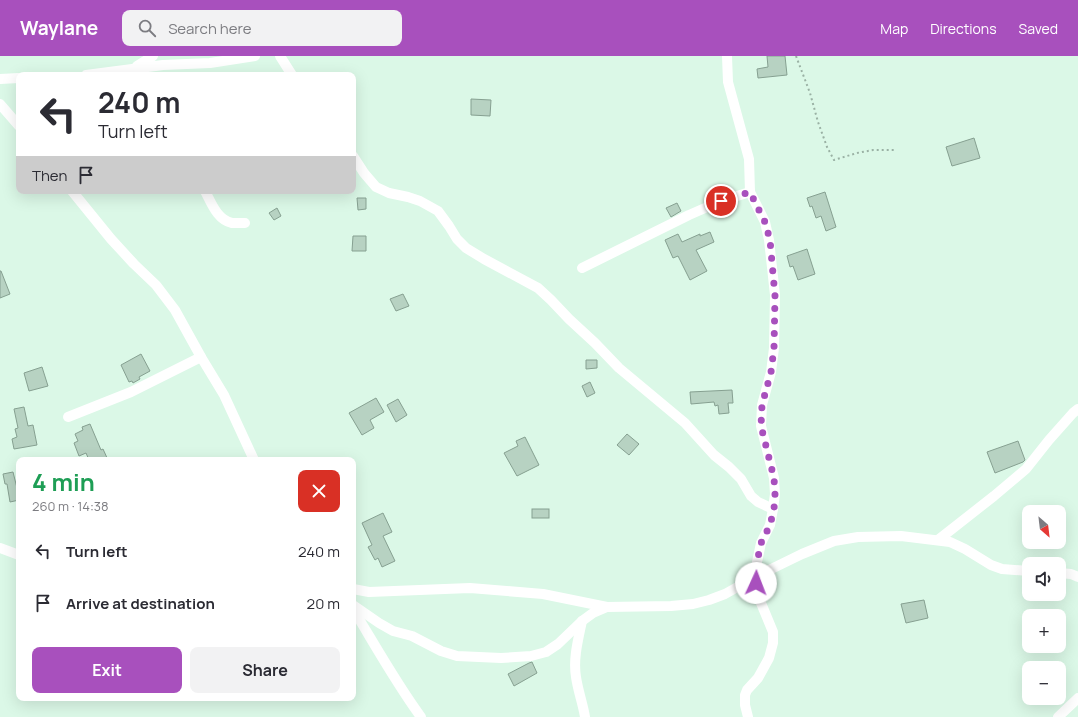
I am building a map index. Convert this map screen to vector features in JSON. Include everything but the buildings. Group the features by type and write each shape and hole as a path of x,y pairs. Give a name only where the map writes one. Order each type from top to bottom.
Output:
{"street":[{"path":"133,68 153,56"},
{"path":"114,72 162,65 210,63 255,56"},
{"path":"280,56 290,72"},
{"path":"727,56 728,82 749,159 750,192 765,222 770,240 775,296 774,348 771,372 762,405 761,426 774,478 775,494 774,509 770,525 761,543 757,562 756,583 761,603 773,632 773,643 769,658 758,678 747,690 745,695 745,705 748,717"},
{"path":"0,80 16,78"},
{"path":"0,104 16,123"},
{"path":"356,161 376,187 388,193 420,201 438,211 457,239 466,248 538,288 569,320 596,343 619,368 685,424 714,455 729,467 741,480 751,496 758,502 774,509"},
{"path":"582,268 689,215 721,201 750,192"},
{"path":"74,194 111,239 156,285 175,310 224,395 252,457"},
{"path":"207,194 217,213 223,220 231,223 245,223"},
{"path":"68,417 131,392 201,357"},
{"path":"938,540 1026,469 1049,440 1078,409"},
{"path":"356,590 369,592 470,588 542,594 607,607 671,606 693,604 725,594 757,576 802,554 834,541 858,537 900,536 950,542 965,549 991,565 1002,569 1022,570"},
{"path":"0,548 16,554"},
{"path":"1066,574 1078,577"},
{"path":"356,607 393,631 412,636 441,651 457,656 501,658 531,656 546,652 558,644 582,621 593,613 607,607"},
{"path":"356,614 412,705 421,717"},
{"path":"582,621 577,645 575,666 576,678 586,717"},
{"path":"1058,717 1078,698"}],"path":[{"path":"796,56 810,92 818,122 827,147 834,160 873,150 896,150"}],"route":[{"path":"721,201 750,192 765,222 770,240 773,272 775,296 774,348 771,372 762,405 761,426 774,478 775,494 774,509 770,525 761,543 757,562 756,583"}]}
